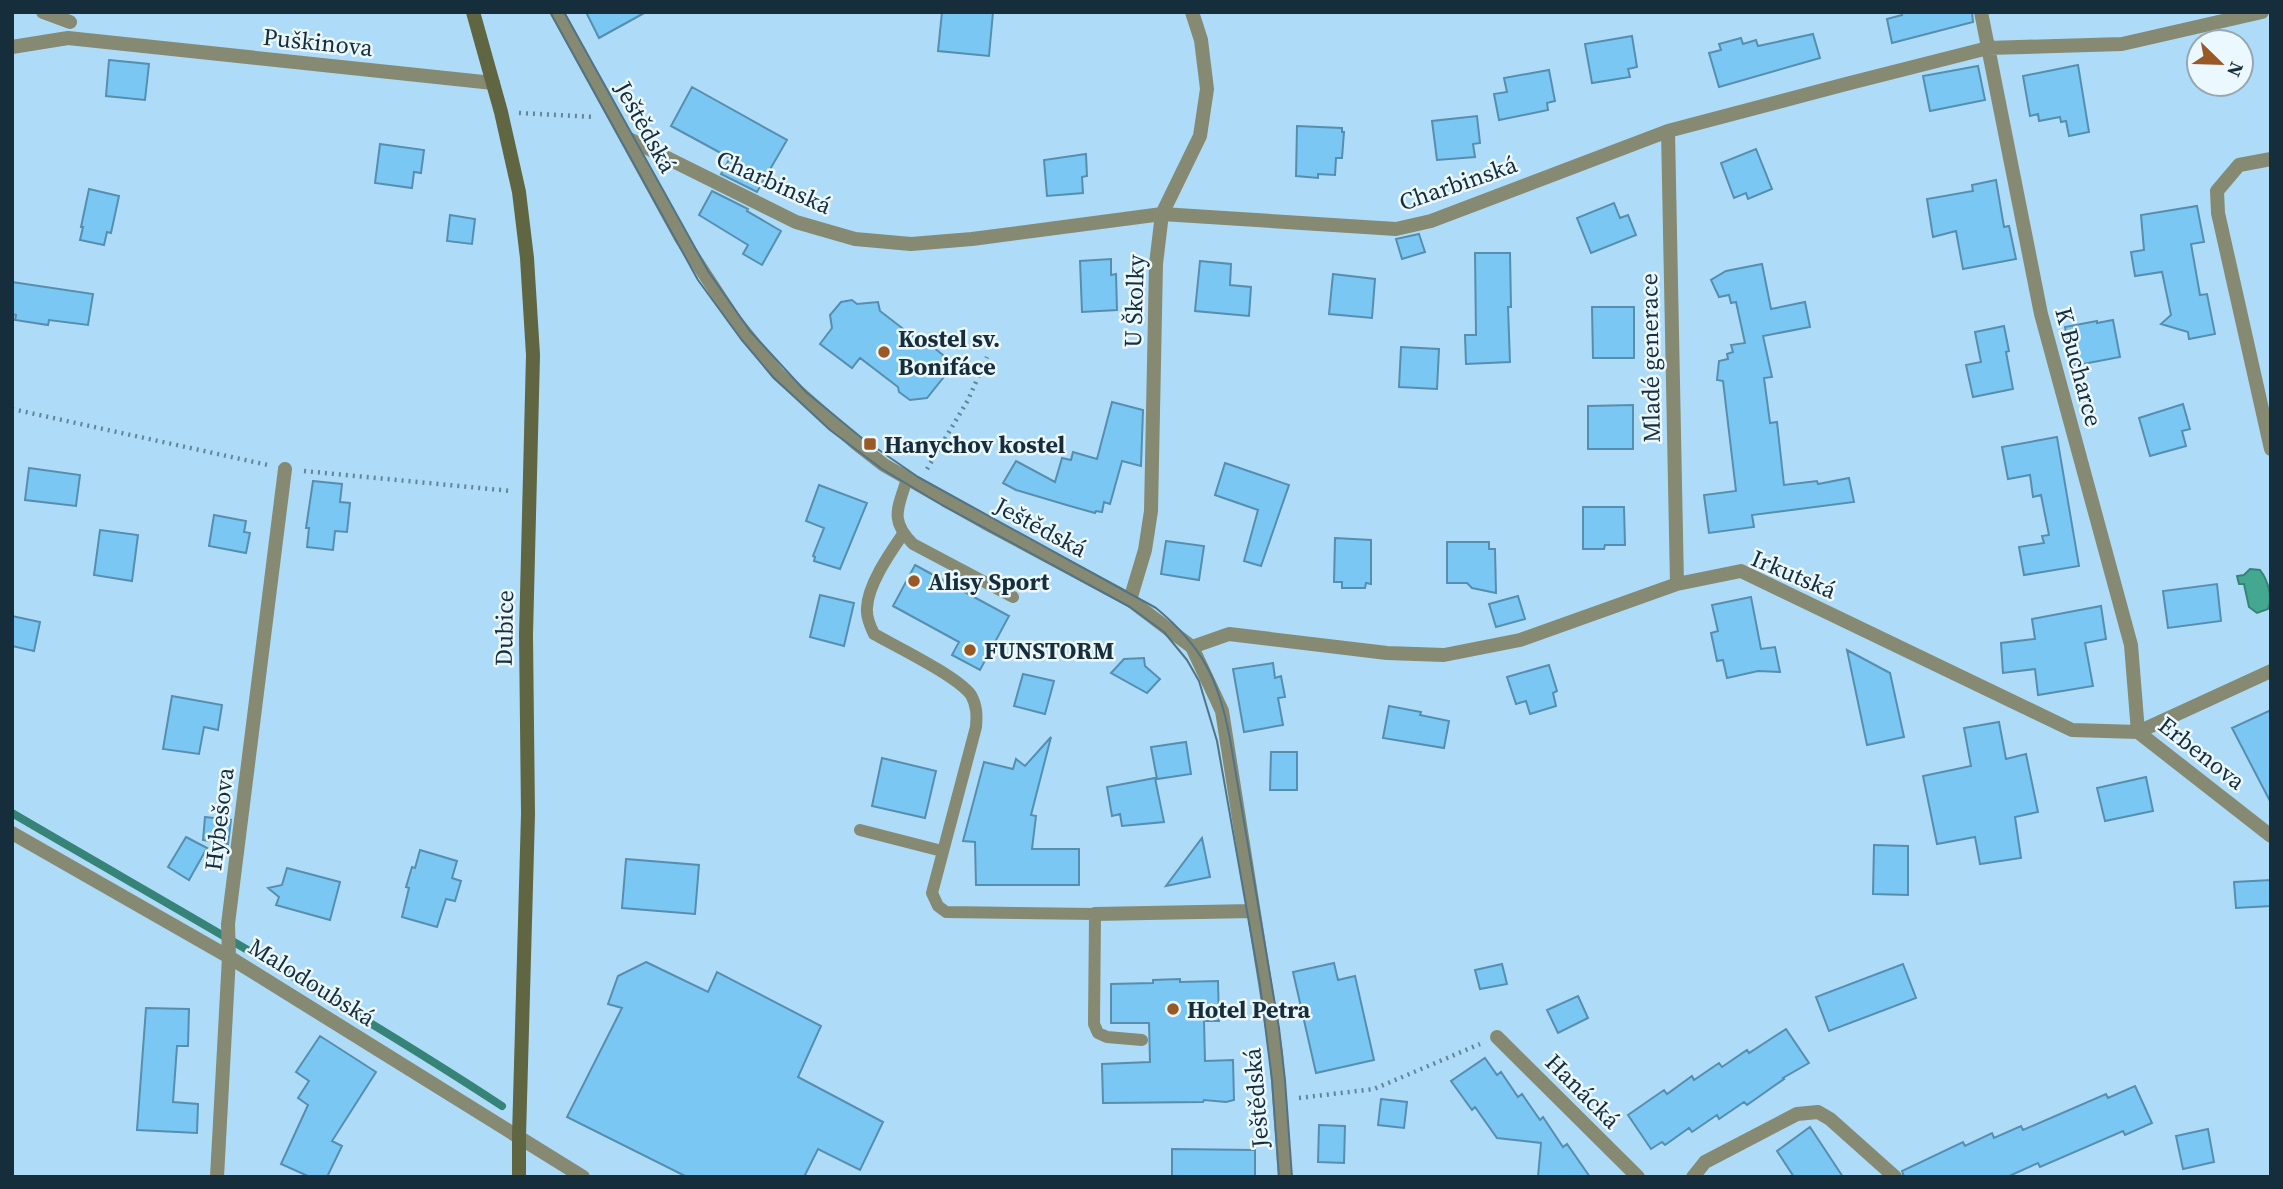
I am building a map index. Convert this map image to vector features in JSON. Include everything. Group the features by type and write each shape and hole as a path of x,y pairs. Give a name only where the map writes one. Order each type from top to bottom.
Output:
{"street":[{"path":"43,12 70,17 68,38"},
{"path":"473,12 493,83"},
{"name":"Ještědská","path":"557,12 681,238 734,319 778,374 857,444 913,482 1130,600 1192,647 1222,711 1276,1053 1285,1177"},
{"name":"U Školky","path":"1130,600 1145,550 1151,512 1156,264 1163,214 1200,136 1207,89 1201,40 1192,12"},
{"name":"K Bucharce","path":"1981,12 2041,314 2131,645 2138,732"},
{"name":"Charbinská","path":"627,138 796,222 855,239 911,244 972,239 1163,214 1396,229 1431,221 1668,131 1988,48 2122,44 2262,12"},
{"name":"Puškinova","path":"12,47 68,38 493,83"},
{"name":"Dubice","path":"493,83 519,191 527,258 533,355 526,635 528,814 519,1177"},
{"name":"Mladé generace","path":"1668,131 1677,584"},
{"path":"2271,159 2239,165 2217,191 2218,213 2271,449"},
{"name":"Hybešova","path":"217,1177 229,957 228,924 285,469"},
{"name":"Irkutská","path":"1192,647 1228,634 1387,653 1444,655 1520,640 1677,584 1741,571 2072,730 2138,732 2271,671"},
{"name":"Erbenova","path":"2138,732 2271,836"},
{"name":"Malodoubská","path":"12,833 229,957 583,1177"},
{"path":"1095,914 1254,911"},
{"name":"Hanácká","path":"1497,1037 1638,1177"},
{"path":"1693,1177 1705,1161 1797,1114 1818,1112 1830,1119 1895,1177"}],"lane":[{"path":"913,482 896,519 903,534 913,544 1013,597"},
{"path":"903,534 878,573 867,607 868,621 874,634 960,683 971,696 977,710 976,727 932,892 938,906 946,912 1095,914 1094,1024 1098,1033 1107,1037 1142,1040"},
{"path":"860,830 942,851"}],"path":[{"path":"502,112 590,118 611,111"},
{"path":"913,482 925,471 968,400 987,357"},
{"path":"1279,1100 1374,1089 1497,1037"}],"shaded area":[{"path":"2250,569 2260,570 2270,594 2268,609 2257,613 2249,607 2244,584 2239,584 2237,576 2244,575"}],"building":[{"path":"586,12 646,12 599,38"},
{"path":"942,12 993,12 989,56 938,51"},
{"path":"1901,12 1972,12 1973,22 1892,43 1887,19 1902,15"},
{"path":"1813,34 1820,58 1719,87 1709,53 1721,50 1719,44 1741,38 1743,44 1756,40 1758,46"},
{"path":"1632,36 1637,67 1628,69 1630,77 1592,83 1585,44"},
{"path":"109,60 149,64 145,100 106,96"},
{"path":"2078,65 2089,132 2069,136 2066,121 2061,122 2060,117 2039,121 2038,114 2030,116 2023,76"},
{"path":"1978,66 1985,100 1930,111 1923,76"},
{"path":"1549,70 1555,101 1547,103 1548,110 1499,120 1494,94 1507,92 1504,78"},
{"path":"692,87 787,140 757,192 721,174 730,158 671,126"},
{"path":"1477,116 1480,143 1473,144 1475,157 1437,160 1432,121"},
{"path":"1297,126 1342,128 1342,158 1336,158 1335,175 1318,174 1318,178 1296,176"},
{"path":"380,144 424,150 421,173 414,172 412,188 375,183"},
{"path":"1756,149 1772,189 1748,199 1746,193 1734,198 1721,163"},
{"path":"1086,154 1087,176 1082,177 1083,193 1047,196 1044,160"},
{"path":"1996,180 2004,227 2009,226 2016,259 1963,269 1956,231 1933,237 1927,199 1973,191 1972,185"},
{"path":"89,189 119,196 111,233 107,232 104,245 80,240"},
{"path":"712,191 748,209 747,211 781,231 762,265 743,254 748,245 699,215"},
{"path":"1614,203 1620,218 1628,215 1636,235 1591,253 1577,218"},
{"path":"2197,206 2204,242 2191,244 2200,295 2207,294 2215,334 2189,339 2188,332 2161,324 2171,315 2162,272 2135,276 2131,252 2144,250 2141,215"},
{"path":"450,215 475,219 472,244 447,241"},
{"path":"1419,234 1425,252 1402,259 1396,239"},
{"path":"1475,253 1510,253 1510,362 1466,364 1465,335 1476,335"},
{"path":"1111,259 1111,275 1116,274 1117,310 1082,312 1080,261"},
{"path":"1200,261 1231,264 1230,285 1251,287 1249,316 1195,311"},
{"path":"1762,264 1771,309 1805,302 1810,327 1763,336 1772,377 1764,378 1770,423 1777,422 1784,485 1817,481 1818,484 1849,478 1854,502 1752,515 1754,527 1709,533 1704,495 1736,491 1723,381 1717,380 1719,361 1728,359 1727,354 1733,352 1731,345 1745,343 1736,302 1731,303 1729,295 1719,297 1711,280 1726,271"},
{"path":"1333,274 1375,279 1372,318 1329,314"},
{"path":"12,282 93,294 88,325 49,320 48,325 15,320 16,315 12,314"},
{"name":"Kostel sv. Bonifáce","path":"852,300 857,304 878,302 880,311 928,348 933,347 943,355 947,373 927,398 910,400 899,392 898,387 860,358 852,368 820,344 832,328 830,315 841,302"},
{"path":"1592,307 1634,307 1634,358 1593,358"},
{"path":"2113,320 2120,357 2072,366 2065,327"},
{"path":"2004,326 2013,389 1973,397 1966,365 1981,362 1975,332"},
{"path":"1401,347 1439,349 1437,389 1399,387"},
{"path":"1112,402 1143,410 1141,466 1122,461 1110,504 1104,502 1102,512 1095,513 1070,506 1016,490 1003,483 1016,461 1055,482 1062,458 1071,460 1073,452 1097,459"},
{"path":"2183,404 2190,429 2182,431 2186,446 2150,456 2139,418"},
{"path":"1633,405 1633,449 1588,449 1588,406"},
{"path":"2057,437 2079,566 2024,575 2019,547 2044,543 2042,536 2049,535 2041,495 2033,497 2030,475 2008,479 2002,447"},
{"path":"1225,463 1289,485 1261,566 1244,561 1258,510 1215,495"},
{"path":"29,468 80,475 76,506 25,500"},
{"path":"313,481 342,484 340,502 350,503 347,532 335,531 333,550 307,547 309,528 306,528"},
{"path":"819,485 867,503 840,569 814,561 813,556 824,528 806,521"},
{"path":"1583,507 1624,507 1625,545 1583,549"},
{"path":"214,515 246,521 244,532 250,533 246,553 209,546"},
{"path":"100,530 138,535 132,581 94,575"},
{"path":"1335,538 1371,540 1371,584 1366,583 1365,588 1342,588 1342,582 1334,582"},
{"path":"1166,541 1204,546 1199,580 1161,574"},
{"path":"1447,542 1489,542 1489,549 1495,549 1496,593 1472,588 1467,583 1447,583"},
{"path":"915,565 1009,616 980,670 952,655 959,642 893,606"},
{"path":"2217,584 2221,621 2168,628 2163,591"},
{"path":"820,595 854,603 844,646 810,637"},
{"path":"1518,596 1525,619 1496,627 1489,604"},
{"path":"1751,597 1761,649 1775,647 1780,672 1758,671 1727,678 1723,660 1717,661 1711,633 1718,631 1712,605"},
{"path":"2101,606 2106,639 2085,643 2093,686 2038,695 2035,669 2003,673 2001,643 2035,639 2032,619"},
{"path":"12,616 40,622 34,651 12,646"},
{"path":"1847,650 1890,673 1904,737 1867,745"},
{"path":"1144,658 1145,666 1160,679 1147,693 1111,673 1124,659"},
{"path":"1273,663 1275,678 1281,676 1285,697 1278,698 1283,725 1244,732 1233,669"},
{"path":"1549,665 1557,691 1553,693 1556,706 1530,714 1526,701 1516,704 1507,677"},
{"path":"1023,674 1054,681 1045,714 1014,706"},
{"path":"172,696 222,705 218,730 204,727 199,754 163,749"},
{"path":"1389,706 1449,721 1444,748 1383,738"},
{"path":"2271,710 2271,803 2232,728"},
{"path":"1999,722 2006,759 2026,754 2038,812 2015,817 2021,858 1980,864 1975,837 1937,844 1923,776 1971,766 1964,728"},
{"path":"1051,737 1031,815 1036,816 1032,849 1079,849 1079,885 976,885 975,842 963,841 984,762 1013,769 1016,759 1025,766"},
{"path":"1186,742 1191,774 1157,779 1151,747"},
{"path":"1271,752 1297,752 1297,790 1270,790"},
{"path":"882,758 936,771 925,818 872,806"},
{"path":"2146,777 2153,811 2105,821 2097,788"},
{"path":"1155,778 1164,822 1122,826 1120,814 1112,816 1107,787"},
{"path":"205,817 231,820 228,844 203,840"},
{"path":"186,837 207,848 189,880 168,867"},
{"path":"1202,838 1210,877 1166,886"},
{"path":"1874,845 1908,846 1908,895 1873,894"},
{"path":"420,850 457,861 452,878 461,881 455,901 446,899 437,927 402,917 409,888 406,887"},
{"path":"626,859 699,865 695,914 622,908"},
{"path":"287,868 340,882 330,920 276,905 279,897 268,888 282,885"},
{"path":"2271,880 2271,906 2236,908 2234,882"},
{"path":"646,962 708,992 717,972 821,1026 798,1077 883,1122 860,1170 818,1149 804,1177 687,1177 567,1117 622,1008 608,1004 618,976"},
{"path":"1334,963 1338,980 1355,976 1374,1060 1316,1073 1293,972"},
{"path":"1502,964 1507,984 1480,989 1475,970"},
{"path":"1903,964 1916,998 1829,1031 1816,997"},
{"path":"1180,979 1180,982 1218,981 1219,1021 1204,1021 1205,1061 1233,1060 1234,1100 1103,1103 1102,1064 1150,1062 1149,1023 1111,1023 1111,984"},
{"path":"1578,996 1588,1018 1558,1033 1547,1010"},
{"path":"146,1008 189,1009 188,1046 177,1046 173,1102 198,1104 197,1133 137,1130"},
{"path":"1786,1029 1809,1063 1783,1078 1747,1105 1744,1102 1719,1119 1717,1115 1692,1132 1689,1128 1665,1145 1662,1142 1651,1149 1628,1115 1664,1090 1667,1094 1692,1076 1694,1080 1719,1063 1722,1067"},
{"path":"320,1036 376,1072 332,1141 342,1146 327,1177 310,1177 281,1164 308,1105 298,1098 309,1081 296,1072"},
{"path":"1485,1058 1497,1075 1501,1072 1518,1097 1522,1094 1540,1120 1543,1117 1563,1147 1567,1144 1590,1177 1538,1177 1541,1143 1497,1138 1475,1107 1472,1110 1451,1081"},
{"path":"2135,1086 2152,1123 2125,1135 2123,1131 2040,1167 2038,1163 2007,1177 1904,1177 1902,1171 1963,1142 1965,1146 1992,1133 1994,1138 2021,1126 2023,1130 2106,1094 2108,1098"},
{"path":"1381,1099 1407,1102 1404,1128 1378,1125"},
{"path":"1319,1125 1345,1126 1344,1163 1318,1162"},
{"path":"1810,1127 1843,1177 1794,1177 1777,1151"},
{"path":"2208,1129 2214,1162 2183,1169 2176,1136"},
{"path":"1172,1149 1255,1150 1255,1177 1172,1177"}],"waterway":[{"path":"12,813 320,993 502,1106"}],"tram line":[{"path":"550,12 698,280 773,377 830,430 882,469 942,505 1130,607 1164,632 1187,660 1199,681 1217,741 1260,985 1272,1080 1279,1177"},
{"path":"564,12 708,271 750,331 806,392 863,439 918,477 1156,608 1197,651 1214,682 1230,739 1279,1028 1292,1177"}],"place":[{"name":"Kostel sv. Bonifáce","path":"884,352"},
{"name":"Hanychov kostel","path":"870,444"},
{"name":"Alisy Sport","path":"914,581"},
{"name":"FUNSTORM","path":"970,650"},
{"name":"Hotel Petra","path":"1173,1009"}]}
